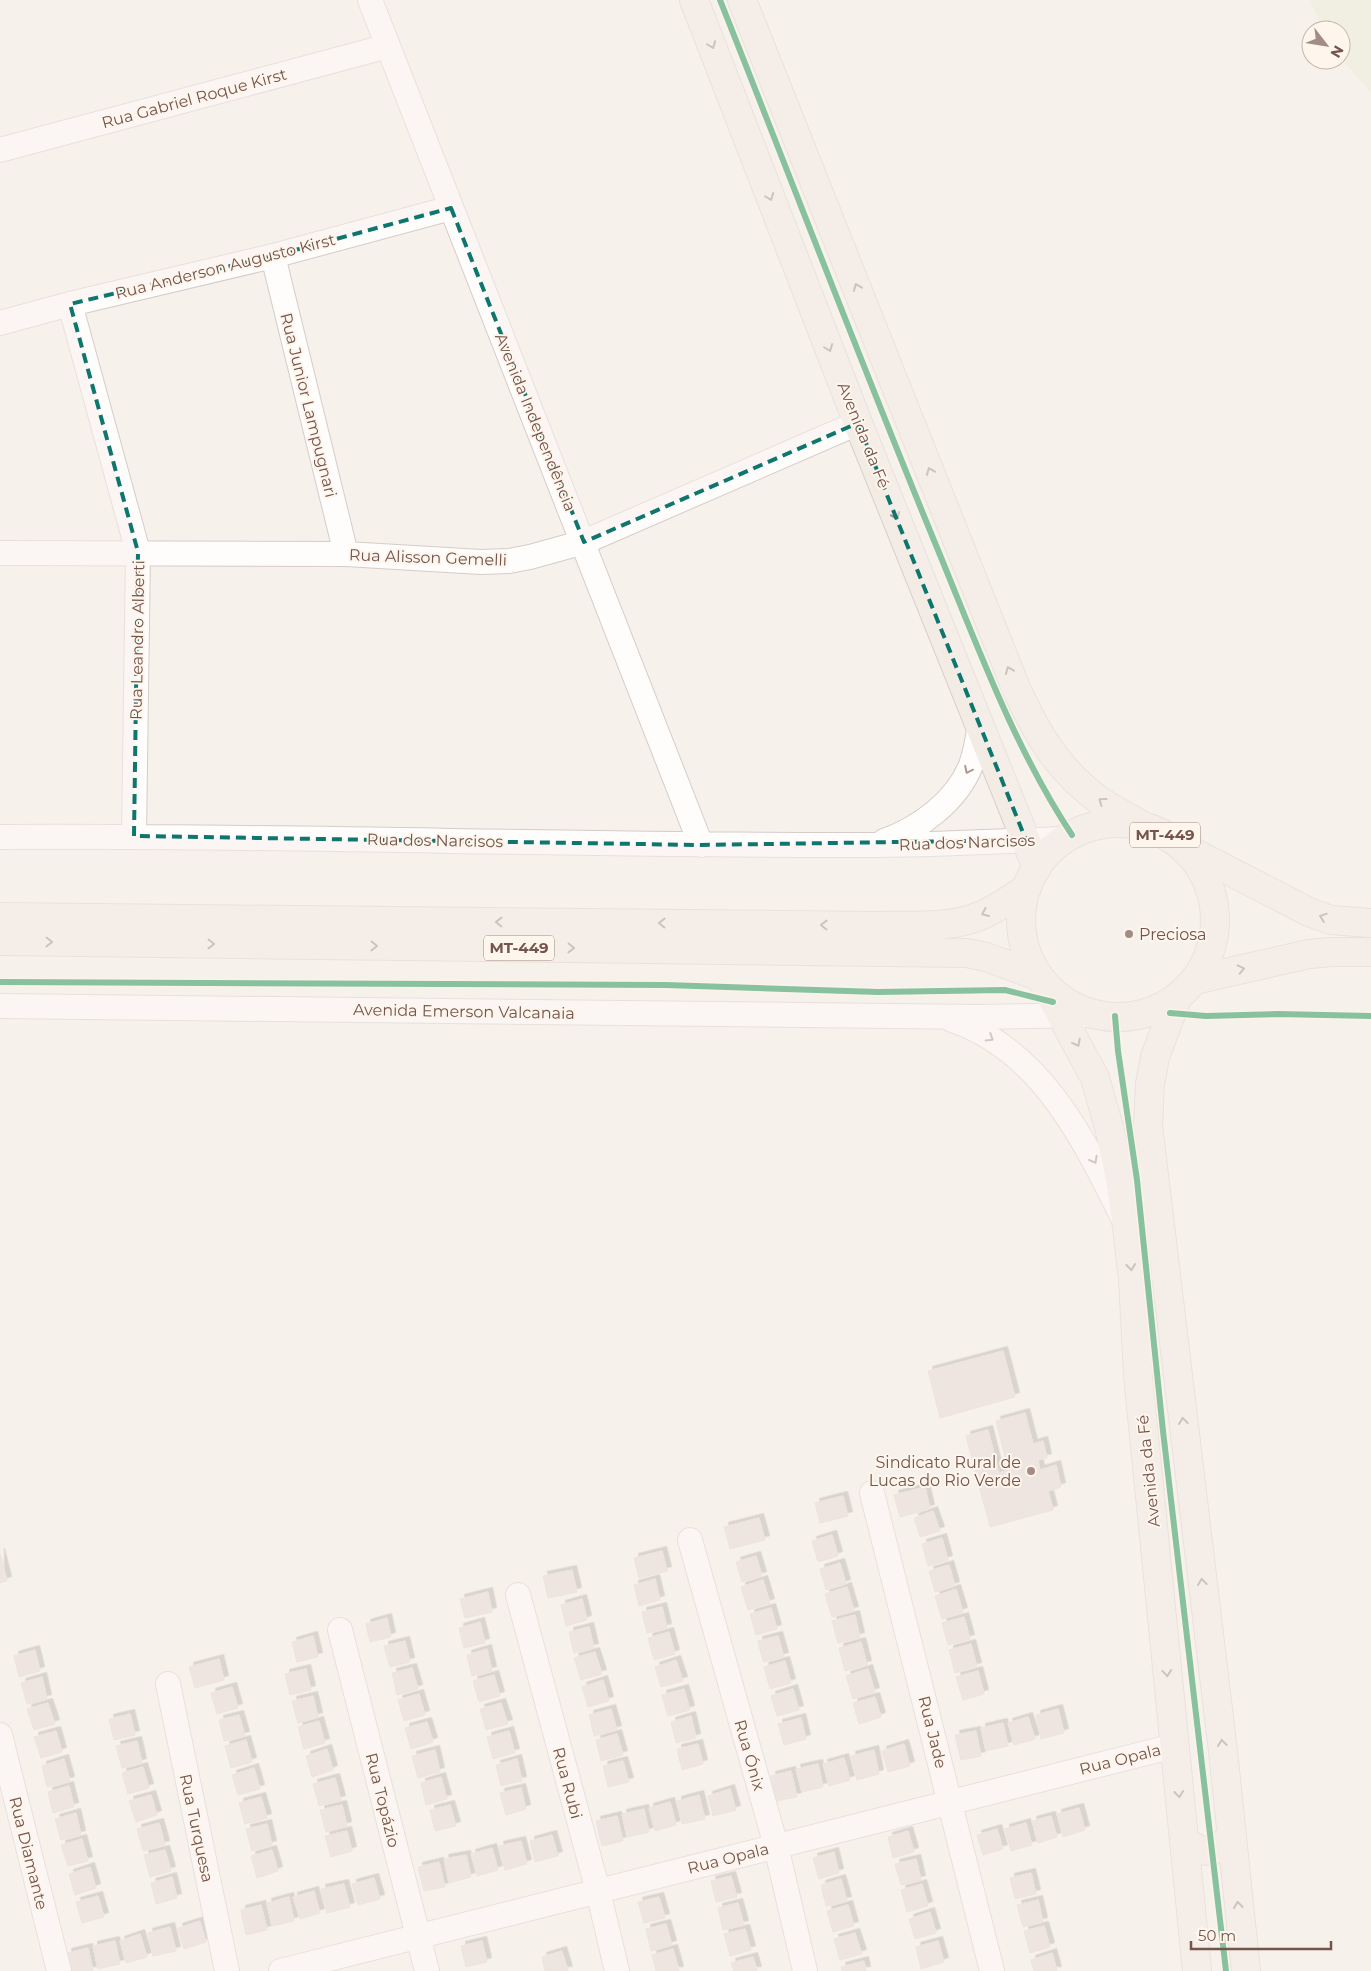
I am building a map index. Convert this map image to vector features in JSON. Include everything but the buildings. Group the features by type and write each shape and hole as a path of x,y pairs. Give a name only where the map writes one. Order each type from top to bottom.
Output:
{"main road":[{"name":"Avenida da Fé","path":"694,0 858,423 1026,840 1032,878"},
{"path":"742,0 1016,688 1033,725 1054,756 1077,782 1104,803 1143,826"},
{"name":"MT-449","path":"1040,980 1022,935 1022,907 1032,878 1044,857 1065,839 1090,827 1116,823 1143,826 1164,834 1183,847 1309,912 1331,920 1371,923"},
{"name":"MT-449","path":"1183,847 1198,864 1210,888 1214,913 1213,939 1206,961 1186,988"},
{"name":"MT-449","path":"0,917 856,925 948,924 979,917 1000,907 1032,878"},
{"name":"MT-449","path":"0,941 968,953 994,960 1040,980 1068,1004 1095,1015 1124,1017 1152,1011 1186,988 1309,954 1371,952"},
{"name":"Avenida da Fé","path":"1040,980 1095,1078 1116,1161 1127,1226 1133,1278 1138,1375 1197,1971"},
{"path":"1186,988 1155,1057 1150,1084 1148,1125 1223,1750 1246,1971"},
{"path":"1164,1630 1173,1621 1185,1617 1193,1617 1207,1624"},
{"path":"1184,1842 1204,1852 1210,1852 1222,1846 1231,1836"}],"street":[{"name":"Avenida Independência","path":"373,1 388,46 584,542 701,845"},
{"name":"Rua Gabriel Roque Kirst","path":"0,150 388,46"},
{"name":"Rua Anderson Augusto Kirst","path":"0,323 70,304 273,256 451,208"},
{"name":"Rua Junior Lampugnari","path":"273,256 346,554"},
{"name":"Rua Leandro Alberti","path":"70,304 138,552 134,836"},
{"name":"Rua Alisson Gemelli","path":"0,553 346,554 494,561 530,557 584,542 858,423"},
{"name":"Rua dos Narcisos","path":"870,845 908,830 945,803 960,785 970,766 976,750 980,723"},
{"name":"Rua dos Narcisos","path":"0,837 134,836 701,845 870,845 1065,839"},
{"name":"Avenida Emerson Valcanaia","path":"0,1006 928,1015"},
{"path":"928,1015 1095,1015"},
{"path":"928,1015 947,1019 979,1031 1006,1048 1030,1068 1053,1096 1078,1132 1127,1226"},
{"name":"Rua Jade","path":"872,1493 992,1971"},
{"name":"Rua Ónix","path":"690,1540 776,1846 805,1971"},
{"name":"Rua Rubi","path":"518,1595 598,1891 617,1971"},
{"name":"Rua Topázio","path":"340,1630 426,1971"},
{"name":"Rua Turquesa","path":"168,1684 227,1971"},
{"name":"Rua Diamante","path":"0,1735 59,1971"},
{"name":"Rua Opala","path":"282,1971 1174,1746"}],"highlighted area":[{"path":"451,208 584,542 858,423 1026,840 701,845 134,836 138,552 70,304 273,256"}],"green space":[{"path":"1310,0 1371,0 1371,93 1351,70 1351,20 1319,20"}],"cycle path":[{"path":"720,0 879,404 996,690 1031,764 1072,835"},
{"path":"0,982 666,985 878,992 1005,990 1053,1002"},
{"path":"1170,1013 1206,1016 1278,1014 1371,1016"},
{"path":"1115,1016 1118,1051 1137,1180 1163,1431 1226,1971"}],"place":[{"name":"Preciosa","path":"1129,934"},
{"name":"Sindicato Rural de Lucas do Rio Verde","path":"1031,1471"}]}
